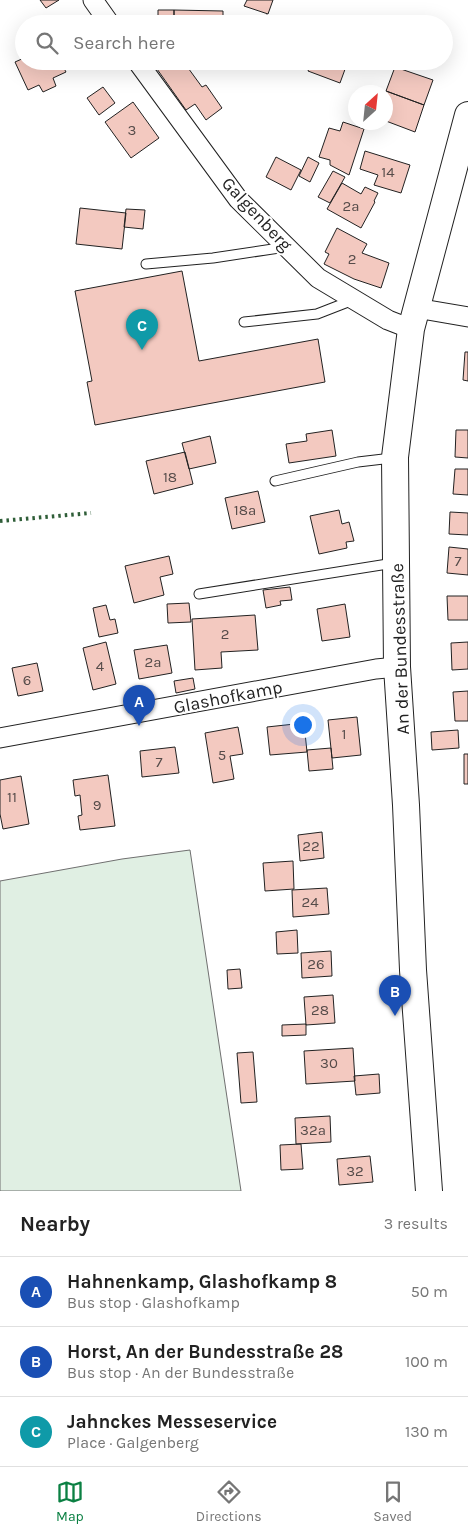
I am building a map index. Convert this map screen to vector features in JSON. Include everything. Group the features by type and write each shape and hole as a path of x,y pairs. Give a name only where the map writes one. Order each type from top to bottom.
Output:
{"main road":[{"name":"An der Bundesstraße","path":"429,1191 413,970 406,805 397,667 395,457 413,319 468,116"}],"street":[{"path":"93,0 104,15"},
{"name":"Galgenberg","path":"144,70 238,199 318,278 388,320 468,317"},
{"name":"Glashofkamp","path":"0,738 376,669 397,667"}],"lane":[{"path":"146,264 213,258 287,247"},
{"path":"244,322 317,314 354,300"},
{"path":"276,481 358,462 395,457"},
{"path":"200,594 397,563"}],"green space":[{"path":"190,850 241,1191 0,1191 0,881 122,859"}],"building":[{"path":"40,0 59,0 46,8"},
{"path":"247,0 273,0 268,14 244,6"},
{"path":"158,10 174,10 174,15 158,15"},
{"path":"174,10 223,11 223,15 174,15"},
{"path":"19,70 65,70 66,72 53,78 56,86 43,92 39,85 28,90"},
{"path":"158,70 190,70 202,87 206,85 222,108 206,120 195,104 186,110"},
{"path":"308,70 345,70 340,83"},
{"path":"394,70 404,70 433,80 424,105 393,94 393,85 388,85"},
{"path":"103,87 115,103 99,115 87,98"},
{"path":"393,94 424,105 415,132 393,124"},
{"path":"133,102 159,138 131,158 105,122"},
{"path":"343,122 348,124 348,130 364,130 349,175 330,165 330,160 319,157 329,128 340,131"},
{"path":"365,151 410,165 401,193 374,185 378,175 360,169"},
{"path":"276,157 301,170 291,190 266,177"},
{"path":"308,157 319,163 310,182 299,176"},
{"path":"333,171 345,177 330,203 318,197"},
{"path":"342,183 361,194 365,187 378,193 361,228 327,209"},
{"path":"80,208 126,213 122,249 76,244"},
{"path":"126,209 145,210 143,229 124,227"},
{"path":"337,228 367,244 362,253 389,263 381,288 354,279 324,264 329,254 325,252"},
{"path":"182,271 199,361 318,339 325,382 95,425 87,382 92,381 75,291"},
{"path":"465,352 468,352 468,381 463,380"},
{"path":"332,430 336,456 289,463 286,444 307,441 306,434"},
{"path":"456,430 468,430 468,458 455,457"},
{"path":"210,436 216,463 189,469 182,443"},
{"path":"185,452 193,484 154,494 146,461"},
{"path":"455,469 468,469 468,495 453,494"},
{"path":"258,491 265,522 232,529 225,498"},
{"path":"339,510 342,524 349,522 354,541 346,542 347,548 319,554 310,516"},
{"path":"450,512 468,513 468,535 449,534"},
{"path":"449,547 468,549 468,575 447,573"},
{"path":"169,556 173,574 160,577 164,595 134,603 125,566"},
{"path":"290,587 292,600 280,601 281,605 266,608 263,590"},
{"path":"447,596 468,596 468,620 448,620"},
{"path":"189,603 191,622 168,623 167,604"},
{"path":"345,604 350,637 322,641 317,609"},
{"path":"106,605 110,620 115,619 118,633 99,637 93,608"},
{"path":"255,615 258,650 221,652 222,668 195,670 192,619"},
{"path":"106,642 116,684 93,690 83,648"},
{"path":"468,642 468,669 452,670 451,643"},
{"path":"167,645 172,673 139,679 134,650"},
{"path":"37,663 43,691 18,696 12,668"},
{"path":"193,678 195,689 176,693 174,681"},
{"path":"468,691 468,721 455,721 453,692"},
{"path":"357,717 361,755 332,758 328,720"},
{"path":"304,723 307,752 270,755 267,727"},
{"path":"238,727 243,754 230,756 234,779 213,783 205,733"},
{"path":"458,730 459,748 432,750 431,732"},
{"path":"175,747 179,773 142,777 140,751"},
{"path":"331,748 333,769 309,771 307,750"},
{"path":"464,754 468,754 468,784 464,784"},
{"path":"108,775 115,826 80,830 78,816 82,815 80,795 75,796 73,780"},
{"path":"21,776 29,824 3,829 0,814 0,780"},
{"path":"322,832 324,858 300,861 298,835"},
{"path":"293,861 294,889 265,891 263,863"},
{"path":"327,888 329,914 293,917 292,890"},
{"path":"297,930 298,953 277,954 276,932"},
{"path":"331,951 332,976 302,978 301,953"},
{"path":"240,969 242,988 228,989 227,970"},
{"path":"333,995 335,1023 306,1025 304,997"},
{"path":"306,1024 306,1035 282,1036 282,1025"},
{"path":"353,1048 355,1081 306,1084 304,1051"},
{"path":"253,1052 257,1102 241,1103 237,1053"},
{"path":"379,1074 380,1093 356,1095 354,1076"},
{"path":"330,1116 331,1142 296,1144 295,1118"},
{"path":"301,1144 303,1169 281,1170 280,1145"},
{"path":"370,1156 373,1182 339,1185 337,1159"}],"hedge":[{"path":"0,521 91,513"}],"place":[{"name":"Jahnckes Messeservice","path":"142,350"},
{"name":"Hahnenkamp, Glashofkamp 8","path":"139,726"},
{"name":"Horst, An der Bundesstraße 28","path":"395,1016"}]}
